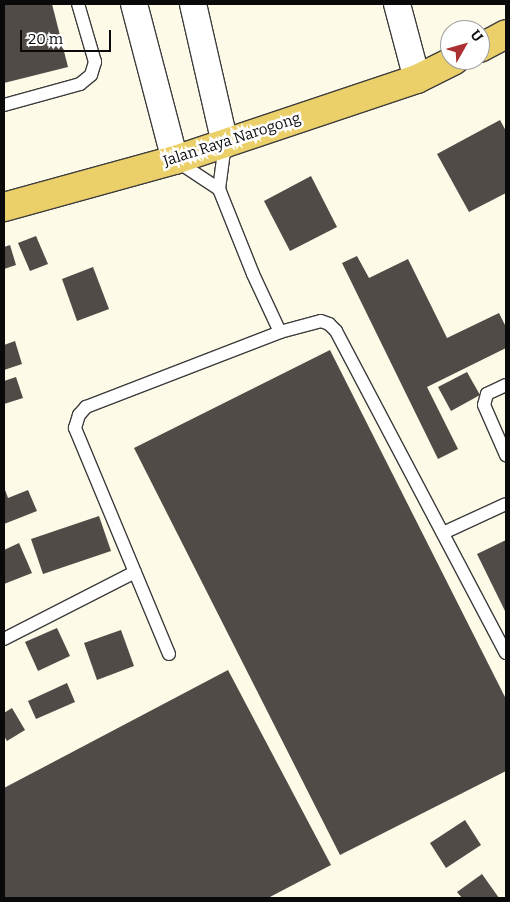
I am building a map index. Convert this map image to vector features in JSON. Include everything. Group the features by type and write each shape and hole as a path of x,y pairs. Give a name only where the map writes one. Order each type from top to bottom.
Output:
{"main road":[{"path":"490,43 506,34"},
{"name":"Jalan Raya Narogong","path":"4,206 175,160 416,79 440,67"}],"street":[{"path":"134,4 175,160"},
{"path":"192,4 225,144"},
{"path":"397,4 416,79"}],"lane":[{"path":"4,105 80,84 91,75 95,62 78,4"},
{"path":"225,144 219,189 253,274 280,332"},
{"path":"175,160 219,189"},
{"path":"169,654 81,446 75,428 79,415 86,407 280,332 321,321 329,324 336,331 506,653"},
{"path":"506,385 487,394 484,405 506,454"},
{"path":"444,533 506,504"},
{"path":"4,639 135,572"}],"building":[{"path":"4,4 52,4 68,67 4,83"},
{"path":"500,120 506,131 506,193 469,212 437,154"},
{"path":"311,176 337,227 290,251 264,201"},
{"path":"36,236 48,264 30,271 18,243"},
{"path":"10,245 16,265 4,269 4,247"},
{"path":"357,256 369,278 408,259 447,338 499,313 506,327 506,348 427,387 458,449 438,459 342,263"},
{"path":"93,267 109,309 77,321 62,279"},
{"path":"15,341 22,364 4,370 4,345"},
{"path":"330,350 506,699 506,771 340,855 134,448"},
{"path":"467,372 480,395 451,411 438,387"},
{"path":"16,377 23,398 4,404 4,381"},
{"path":"4,487 8,498 28,490 37,511 4,524"},
{"path":"99,516 111,551 43,574 31,539"},
{"path":"506,540 506,613 477,554"},
{"path":"19,543 32,573 4,584 4,550"},
{"path":"57,628 70,656 38,671 25,642"},
{"path":"121,630 134,666 97,680 84,643"},
{"path":"228,670 331,865 268,898 4,898 4,788"},
{"path":"67,683 75,702 36,719 28,701"},
{"path":"12,708 25,730 7,741 4,736 4,713"},
{"path":"465,820 481,845 446,868 430,843"},
{"path":"482,874 499,898 462,898 457,892"}]}
